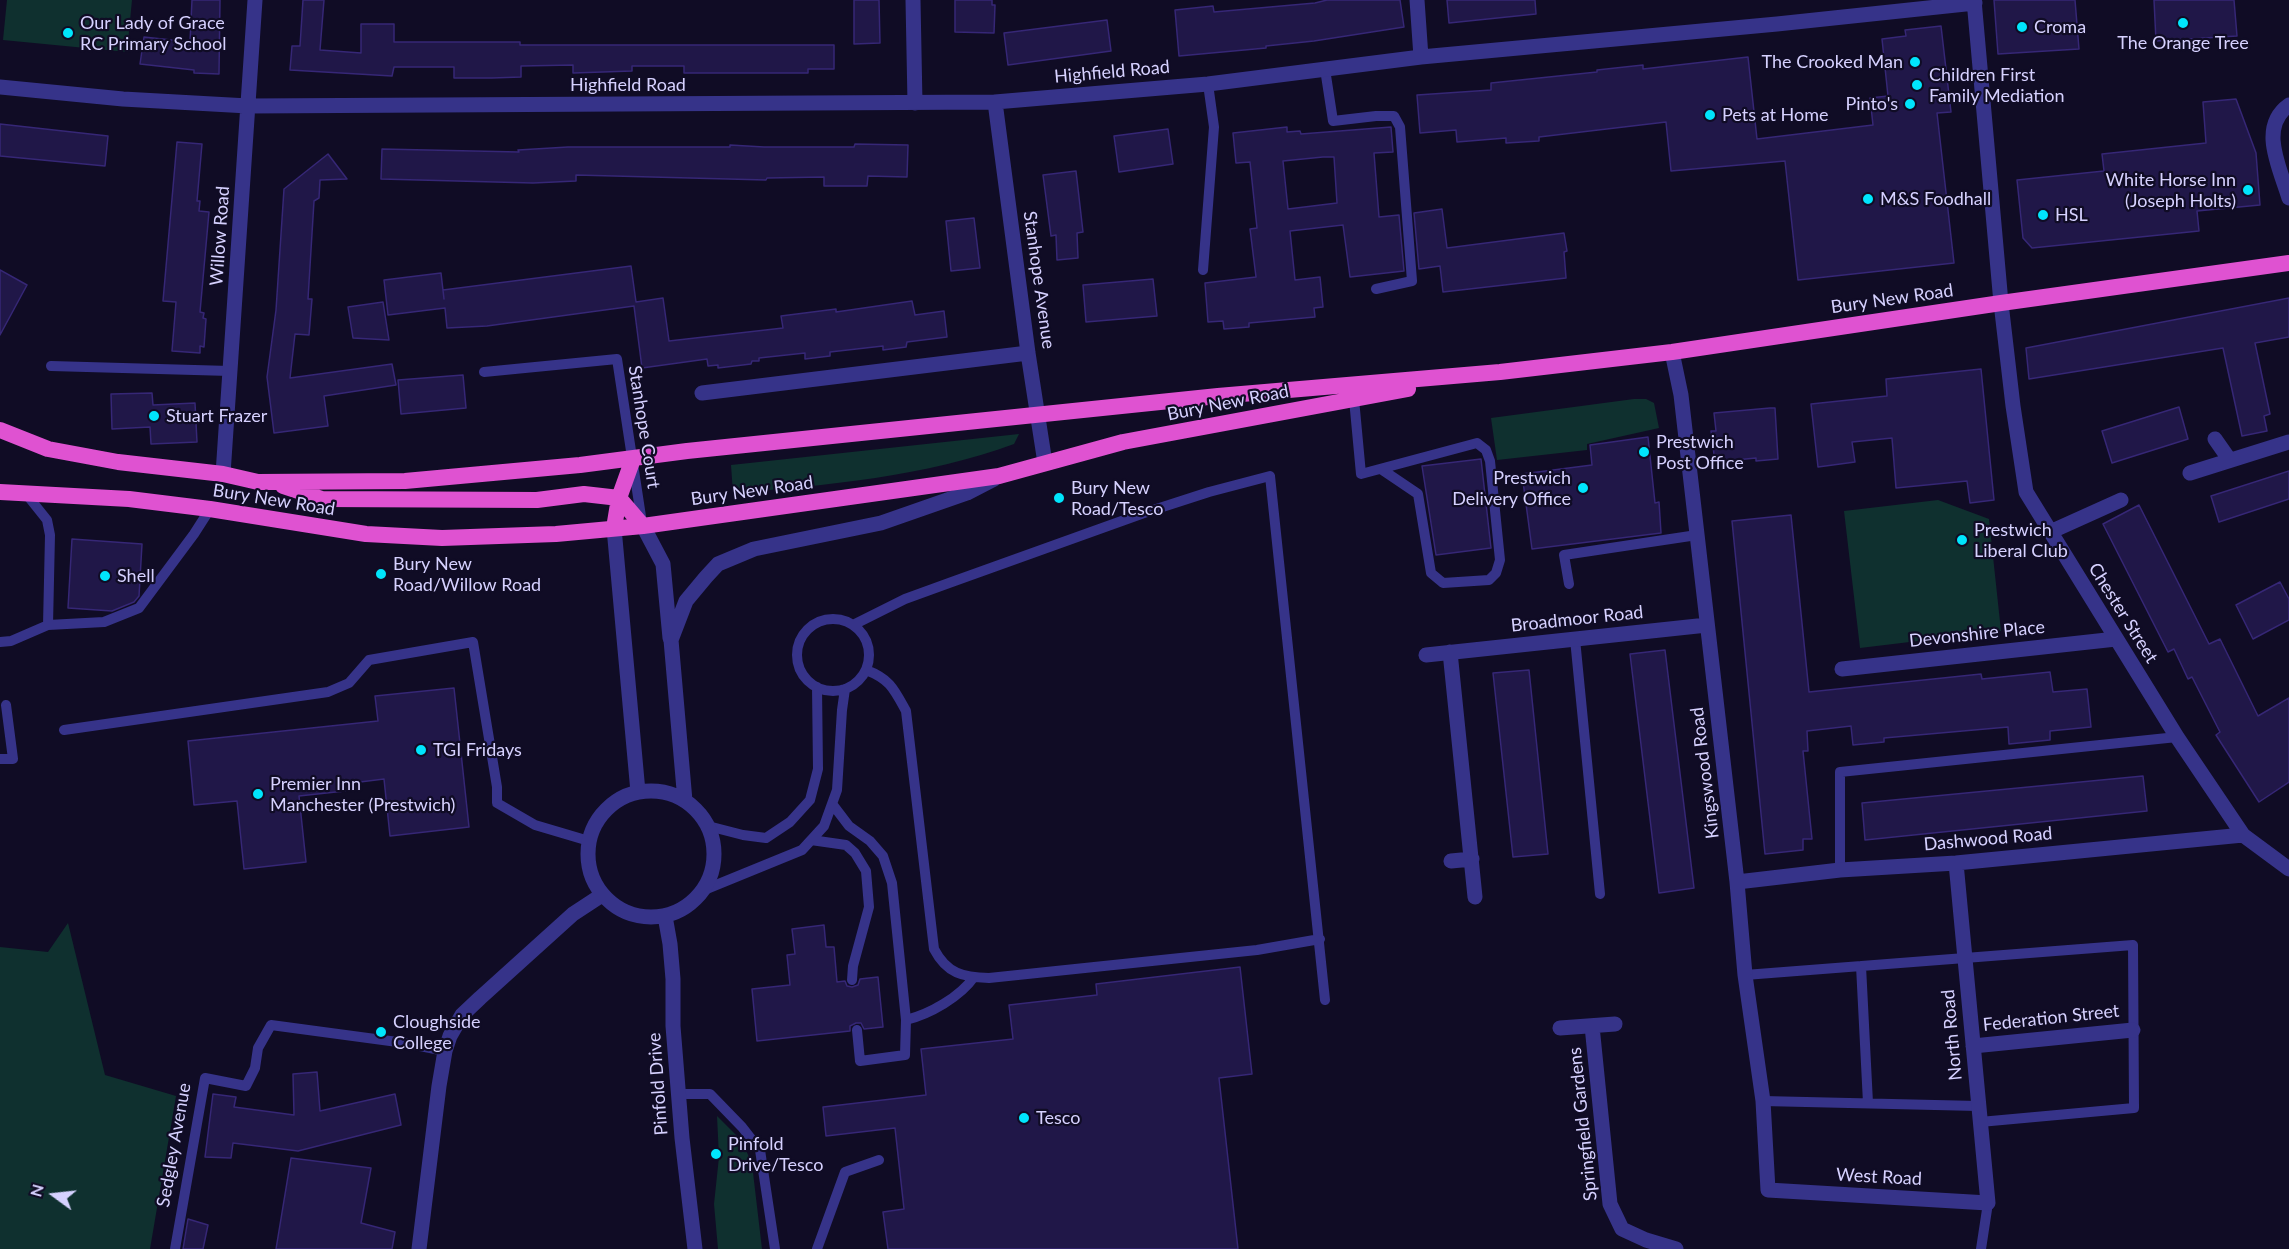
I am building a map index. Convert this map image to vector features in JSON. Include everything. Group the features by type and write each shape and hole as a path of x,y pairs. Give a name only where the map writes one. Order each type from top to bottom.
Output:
{"highway":[{"name":"Bury New Road","path":"0,430 48,449 118,462 223,474 258,482 405,481 633,459 687,451 1218,396 1500,372 1672,352 2289,263"},
{"name":"Bury New Road","path":"0,492 129,499 210,509 366,534 442,538 555,534 643,526 999,476 1123,442 1500,372"},
{"path":"614,528 620,498 633,459"},
{"path":"271,482 322,499 537,500 584,494 620,498 643,526"}],"street":[{"name":"Willow Road","path":"223,474 255,0"},
{"path":"913,0 915,103"},
{"path":"1417,0 1421,57"},
{"name":"Highfield Road","path":"0,87 123,99 248,106 995,102 1208,84 1421,57 1778,24 1975,1"},
{"name":"Chester Street","path":"1975,1 2001,303 2026,492 2177,737 2243,835 2289,869"},
{"name":"Stanhope Avenue","path":"995,102 1045,463"},
{"path":"2289,105 2278,115 2272,139 2289,198"},
{"name":"Kingswood Road","path":"1672,352 1681,395 1737,882 1745,975 1762,1101 1768,1190"},
{"path":"702,393 1028,353"},
{"path":"2215,439 2229,459"},
{"path":"2190,473 2289,442"},
{"path":"670,640 686,601 718,564 754,549 881,523 967,493 999,476"},
{"path":"2050,532 2121,500"},
{"path":"643,526 663,564 685,801"},
{"path":"614,528 638,792"},
{"name":"Broadmoor Road","path":"1426,655 1707,625"},
{"name":"Devonshire Place","path":"1842,669 2116,639"},
{"path":"1450,652 1475,897"},
{"path":"654,791 670,794 685,801 698,812 708,826 714,847 712,869 704,890 680,911 665,916 647,918 630,914 615,906 602,895 592,879 588,860 589,841 596,824 606,809 638,792 654,791"},
{"name":"Dashwood Road","path":"1737,882 1840,870 1956,863 2243,835"},
{"path":"1451,861 1472,859"},
{"name":"North Road","path":"1956,863 1988,1203"},
{"path":"418,1249 445,1051 450,1036 462,1015 573,914 602,895"},
{"name":"Pinfold Drive","path":"665,916 673,979 673,1026 678,1094 695,1249"},
{"name":"Springfield Gardens","path":"1560,1028 1615,1024"},
{"name":"Springfield Gardens","path":"1592,1026 1610,1204 1622,1229 1646,1240 1676,1249"},
{"name":"Federation Street","path":"1973,1046 2133,1030"},
{"name":"West Road","path":"1768,1190 1988,1203"}],"lane":[{"path":"1325,69 1333,121 1394,116 1400,127 1412,281 1376,289"},
{"path":"1203,270 1214,127 1208,84"},
{"name":"Stanhope Court","path":"483,372 617,359 643,526"},
{"path":"51,366 230,371"},
{"path":"1354,399 1361,474 1477,443 1486,450 1490,461 1500,560 1496,573 1489,580 1443,583 1431,573 1418,494 1381,469"},
{"path":"853,625 904,599 1144,513 1209,492 1270,476 1326,1000"},
{"path":"27,495 47,520 50,535 48,625"},
{"path":"0,642 11,641 48,625 104,622 139,608 186,546 210,509"},
{"path":"1569,584 1564,555 1697,535"},
{"path":"835,618 853,625 858,628 867,642 869,658 866,670 857,682 845,689 835,691 817,687 805,679 796,653 800,639 808,627 820,621 835,618"},
{"path":"1575,639 1600,894"},
{"path":"64,730 328,692 349,683 369,660 473,642 497,787 497,803 535,825 589,841"},
{"path":"866,670 881,675 892,686 906,711 934,949 940,960 951,971 989,978 1257,950 1320,939"},
{"path":"708,826 742,835 766,838 790,822 810,800 818,769 817,687"},
{"path":"704,890 802,850 824,826 833,805 839,774 845,689"},
{"path":"0,759 14,759 6,705"},
{"path":"1840,870 1840,772 2177,737"},
{"path":"833,805 849,826 870,841 883,856 888,869 892,883 906,1020 905,1055 860,1061 857,1030"},
{"path":"811,840 846,845 855,853 866,871 869,907 853,966 852,980"},
{"path":"1745,975 2133,945 2134,1108 1980,1122"},
{"path":"1861,966 1868,1103"},
{"path":"906,1020 920,1017 964,991 974,977"},
{"name":"Sedgley Avenue","path":"175,1249 205,1078 246,1086 255,1068 258,1048 271,1025 405,1043 445,1051"},
{"path":"678,1094 710,1094 742,1127 760,1150 776,1249"},
{"path":"1762,1101 1978,1106"},
{"path":"817,1249 845,1172 879,1160"},
{"path":"1981,1249 1988,1203"}],"green space":[{"path":"7,0 132,0 127,52 3,40"},
{"path":"1646,399 1654,403 1659,428 1587,444 1587,450 1497,460 1491,418"},
{"path":"1019,434 1014,444 981,455 911,472 839,483 733,493 731,465"},
{"path":"1938,500 1989,519 2001,631 1860,648 1844,511"},
{"path":"68,923 105,1075 176,1096 150,1249 0,1249 0,947 48,952"},
{"path":"717,1116 742,1141 752,1164 762,1249 718,1249 714,1204 719,1157"}],"building":[{"path":"192,0 220,0 219,74 194,73 194,70 140,64 144,37 190,42"},
{"path":"303,0 324,0 320,50 361,53 361,24 394,24 394,42 520,42 520,45 834,45 834,69 808,69 808,73 684,73 684,66 632,66 632,71 573,73 573,65 521,66 521,77 492,78 454,78 454,67 394,67 392,76 290,70 292,46 300,46"},
{"path":"854,0 879,0 880,43 854,44"},
{"path":"955,0 992,0 992,5 995,5 994,33 955,32"},
{"path":"1327,0 1400,0 1404,27 1266,46 1266,48 1179,56 1175,10 1213,6 1214,12"},
{"path":"1447,0 1535,0 1536,14 1449,23"},
{"path":"1994,0 2075,0 2079,49 1998,54"},
{"path":"2154,0 2234,0 2237,36 2156,41"},
{"path":"1107,20 1111,51 1008,65 1004,33"},
{"path":"1941,26 1951,112 1937,113 1954,263 1798,280 1785,161 1671,171 1666,122 1539,137 1539,141 1506,143 1506,138 1457,142 1456,130 1420,133 1417,95 1491,90 1491,83 1597,72 1597,70 1643,65 1643,69 1748,57 1757,139 1873,125 1870,98 1888,96 1882,39 1906,36 1905,30"},
{"path":"2236,99 2256,153 2260,205 2197,211 2199,231 2032,248 2023,238 2017,180 2104,171 2102,154 2206,143 2203,102"},
{"path":"0,124 108,136 105,166 0,156"},
{"path":"1287,127 1287,132 1300,131 1301,134 1391,127 1393,152 1374,153 1379,217 1399,215 1404,271 1350,277 1343,225 1290,231 1295,280 1320,277 1323,307 1314,308 1315,317 1249,323 1249,327 1224,329 1223,321 1208,322 1205,283 1256,277 1250,229 1257,228 1250,162 1236,163 1233,133","holes":["1334,157 1337,203 1288,209 1283,161"]},
{"path":"1168,129 1173,164 1119,172 1114,136"},
{"path":"177,142 202,144 197,201 200,201 199,211 209,212 200,312 204,313 203,318 206,319 204,347 200,346 200,353 172,351 176,302 163,301"},
{"path":"855,144 908,145 907,177 868,176 867,186 824,186 824,177 767,178 766,180 576,175 576,181 533,183 381,179 382,149 519,152 518,150 568,147 730,147 730,145 854,147"},
{"path":"328,154 347,179 320,180 319,198 314,201 308,299 312,299 309,335 295,334 290,378 392,364 396,385 324,396 328,426 274,433 267,377 276,310 284,189"},
{"path":"1076,171 1083,232 1077,233 1078,258 1057,260 1056,235 1051,236 1043,175"},
{"path":"1442,209 1447,248 1564,233 1567,251 1564,252 1566,278 1443,292 1440,266 1419,269 1414,213"},
{"path":"974,218 980,268 951,271 946,221"},
{"path":"631,266 636,302 663,298 669,341 783,328 781,316 836,309 836,312 912,301 915,315 944,311 947,337 907,342 906,347 883,350 883,346 830,352 830,356 805,359 805,353 759,358 759,361 752,361 751,364 718,368 718,365 708,366 707,359 642,368 634,306 487,326 447,328 445,308 388,315 384,280 441,273 444,299 443,290"},
{"path":"0,270 27,285 0,335"},
{"path":"1153,279 1157,316 1086,322 1083,285"},
{"path":"2289,298 2289,337 2255,343 2270,414 2264,416 2267,431 2242,436 2223,348 2029,379 2026,348"},
{"path":"383,302 389,340 353,338 348,307"},
{"path":"1981,369 1994,500 1970,503 1967,481 1896,488 1892,438 1852,442 1855,462 1818,467 1811,404 1887,396 1886,379"},
{"path":"463,375 466,408 401,414 398,380"},
{"name":"Stuart Frazer","path":"152,393 153,405 195,403 197,442 151,444 150,427 112,429 111,394"},
{"path":"2179,407 2188,439 2112,463 2102,431"},
{"path":"1775,408 1778,459 1756,461 1756,458 1715,462 1711,431 1716,431 1714,413"},
{"name":"Prestwich Delivery Office","path":"1648,437 1655,503 1659,502 1661,533 1532,549 1522,474 1592,465 1590,445"},
{"path":"1481,459 1491,548 1436,555 1422,466"},
{"path":"2289,471 2289,499 2219,522 2211,496"},
{"path":"2139,505 2209,644 2220,639 2258,716 2289,698 2289,782 2259,802 2216,735 2220,732 2192,677 2188,679 2174,649 2168,652 2103,524"},
{"path":"1791,515 1809,692 1981,674 1982,679 2050,672 2053,692 2087,689 2091,727 2050,731 2050,740 2009,744 2008,727 1884,738 1884,742 1853,745 1851,726 1807,731 1808,751 1803,751 1812,839 1803,839 1803,850 1765,854 1732,521"},
{"name":"Shell","path":"72,539 142,544 139,596 134,602 112,611 68,608"},
{"path":"2280,582 2289,599 2289,620 2253,639 2236,605"},
{"path":"1665,650 1694,888 1659,893 1630,654"},
{"path":"1529,670 1548,854 1513,857 1493,673"},
{"path":"454,688 469,827 390,836 384,779 344,784 345,791 299,796 306,862 244,869 237,801 194,805 188,741 378,721 375,696"},
{"path":"2143,776 2147,811 1865,840 1862,803"},
{"path":"824,925 826,947 834,947 837,982 845,981 847,986 852,987 858,985 860,979 878,977 883,1027 864,1029 861,1023 856,1023 850,1026 850,1031 757,1041 752,989 790,985 787,955 795,954 792,929"},
{"name":"Tesco","path":"1240,967 1252,1074 1219,1078 1238,1249 888,1249 883,1212 904,1209 895,1128 826,1136 823,1107 926,1095 921,1049 1013,1039 1009,1005 1097,995 1096,984"},
{"path":"317,1072 320,1111 395,1094 401,1125 298,1151 233,1143 231,1158 205,1157 213,1094 236,1097 234,1107 294,1115 293,1074"},
{"path":"291,1158 371,1168 361,1223 395,1232 392,1249 276,1249"},
{"path":"188,1219 208,1225 203,1249 183,1249"}],"place":[{"name":"The Orange Tree","path":"2183,23"},
{"name":"Croma","path":"2022,27"},
{"name":"Our Lady of Grace RC Primary School","path":"68,33"},
{"name":"The Crooked Man","path":"1915,62"},
{"name":"Children First Family Mediation","path":"1917,85"},
{"name":"Pinto's","path":"1910,104"},
{"name":"Pets at Home","path":"1710,115"},
{"name":"White Horse Inn (Joseph Holts)","path":"2248,190"},
{"name":"M&S Foodhall","path":"1868,199"},
{"name":"HSL","path":"2043,215"},
{"name":"Stuart Frazer","path":"154,416"},
{"name":"Prestwich Post Office","path":"1644,452"},
{"name":"Prestwich Delivery Office","path":"1583,488"},
{"name":"Bury New Road/Tesco","path":"1059,498"},
{"name":"Prestwich Liberal Club","path":"1962,540"},
{"name":"Bury New Road/Willow Road","path":"381,574"},
{"name":"Shell","path":"105,576"},
{"name":"TGI Fridays","path":"421,750"},
{"name":"Premier Inn Manchester (Prestwich)","path":"258,794"},
{"name":"Cloughside College","path":"381,1032"},
{"name":"Tesco","path":"1024,1118"},
{"name":"Pinfold Drive/Tesco","path":"716,1154"}]}
